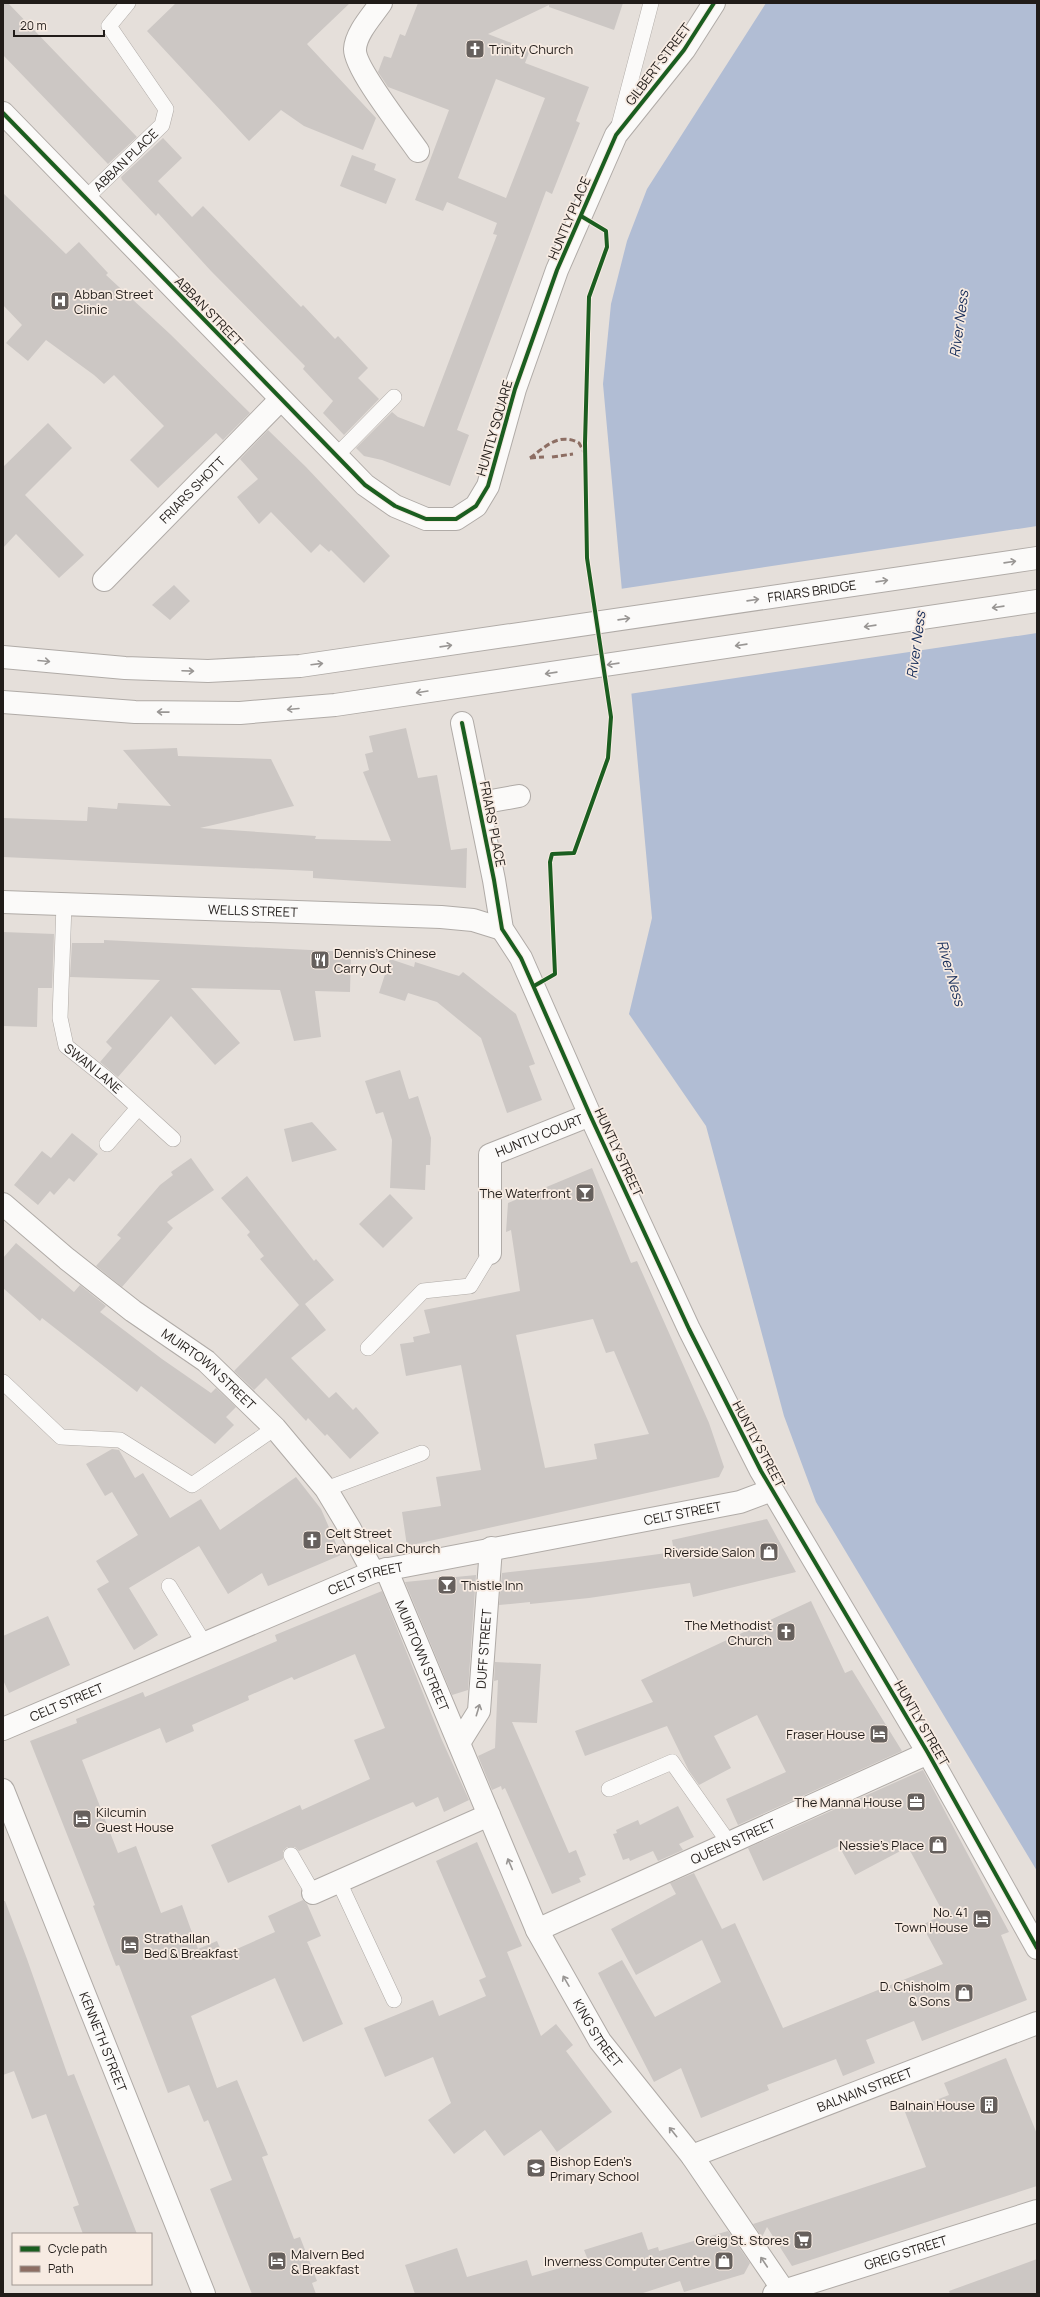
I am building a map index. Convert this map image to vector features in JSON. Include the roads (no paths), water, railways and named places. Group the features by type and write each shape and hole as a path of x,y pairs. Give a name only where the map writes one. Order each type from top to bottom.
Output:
{"main road":[{"path":"380,3 358,39 356,56 364,72 418,151"},
{"name":"GILBERT STREET","path":"616,136 684,50 714,3"},
{"name":"ABBAN STREET","path":"3,113 280,400 365,485 395,506 426,519 456,519"},
{"name":"HUNTLY PLACE","path":"536,331 557,270 616,136"},
{"name":"HUNTLY SQUARE","path":"456,519 476,506 488,486 515,388 536,331"},
{"name":"FRIARS SHOTT","path":"104,580 280,400"},
{"name":"FRIARS BRIDGE","path":"3,658 125,668 208,671 300,666 1037,558"},
{"path":"3,702 135,712 240,713 335,705 1037,601"},
{"name":"FRIARS' PLACE","path":"462,723 480,803 502,929"},
{"path":"480,803 519,796"},
{"name":"WELLS STREET","path":"3,902 441,917 473,920 502,929"},
{"name":"HUNTLY STREET","path":"502,929 521,958 590,1115 689,1329 772,1490 928,1753 1037,1948"},
{"name":"HUNTLY COURT","path":"490,1253 490,1155 590,1115"},
{"name":"MUIRTOWN STREET","path":"3,1204 67,1259 132,1311 206,1361 275,1428 326,1489 350,1529 379,1570 459,1743"},
{"name":"CELT STREET","path":"3,1729 379,1570 740,1502 772,1490"},
{"name":"DUFF STREET","path":"459,1743 479,1711 491,1548"},
{"name":"KING STREET","path":"459,1743 537,1930 600,2041 692,2156 781,2293"},
{"name":"QUEEN STREET","path":"537,1930 928,1753"},
{"name":"KENNETH STREET","path":"3,1790 204,2294"},
{"path":"313,1893 489,1815"},
{"name":"BALNAIN STREET","path":"692,2156 1037,2023"},
{"name":"GREIG STREET","path":"781,2293 1037,2211"}],"lane":[{"name":"ABBAN PLACE","path":"86,198 162,125 166,109 109,26 128,3"},
{"name":"HUNTLY PLACE","path":"616,136 652,3"},
{"path":"336,456 394,396"},
{"name":"SWAN LANE","path":"64,904 60,1018 66,1046 173,1139"},
{"path":"107,1144 138,1108"},
{"path":"368,1348 423,1291 470,1286 490,1253"},
{"path":"3,1382 61,1437 120,1440 192,1485 275,1428"},
{"path":"326,1489 422,1453"},
{"path":"169,1586 204,1643"},
{"path":"609,1789 672,1762 729,1843"},
{"path":"291,1855 313,1893"},
{"path":"339,1882 394,2000"}],"water":[{"name":"River Ness","path":"766,3 1037,3 1037,1871 816,1502 784,1416 706,1126 629,1014 652,918 603,384 611,304 627,241 647,189"}],"place":[{"name":"Trinity Church","path":"475,49"},
{"name":"Abban Street Clinic","path":"60,301"},
{"name":"Dennis's Chinese Carry Out","path":"320,960"},
{"name":"The Waterfront","path":"585,1193"},
{"name":"Celt Street Evangelical Church","path":"312,1540"},
{"name":"Riverside Salon","path":"769,1552"},
{"name":"Thistle Inn","path":"447,1585"},
{"name":"The Methodist Church","path":"786,1632"},
{"name":"Fraser House","path":"879,1734"},
{"name":"The Manna House","path":"916,1802"},
{"name":"Kilcumin Guest House","path":"82,1819"},
{"name":"Nessie's Place","path":"938,1845"},
{"name":"No. 41 Town House","path":"982,1919"},
{"name":"Strathallan Bed & Breakfast","path":"130,1945"},
{"name":"D. Chisholm & Sons","path":"964,1993"},
{"name":"Balnain House","path":"989,2105"},
{"name":"Bishop Eden's Primary School","path":"536,2168"},
{"name":"Greig St. Stores","path":"803,2240"},
{"name":"Malvern Bed & Breakfast","path":"277,2261"},
{"name":"Inverness Computer Centre","path":"724,2261"}]}
